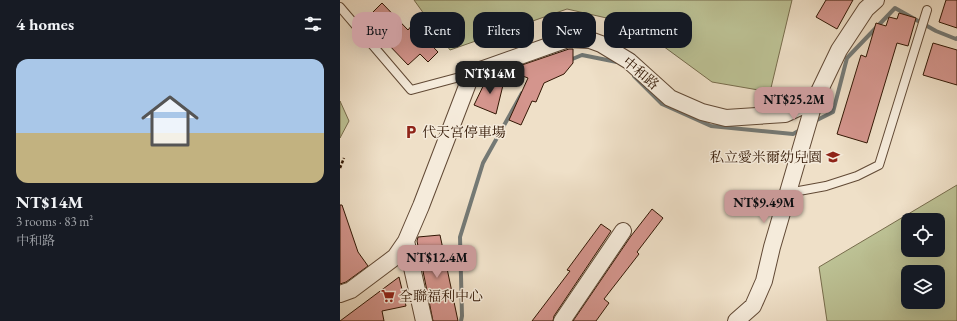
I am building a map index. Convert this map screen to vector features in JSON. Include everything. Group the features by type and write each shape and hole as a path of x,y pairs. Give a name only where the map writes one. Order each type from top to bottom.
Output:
{"street":[{"path":"736,321 753,306 764,281 772,247 813,108 840,50 866,9 876,0"},
{"name":"中和路","path":"472,74 568,39 590,40 602,44 630,61 670,98 702,112 726,118 785,114 813,108"},
{"path":"340,294 351,290 395,257 406,241 472,74"},
{"path":"562,321 623,231"},
{"path":"406,241 424,321"}],"lane":[{"path":"340,7 411,90 472,74"},
{"path":"788,193 832,184 857,176 879,165 926,12"}],"path":[{"path":"340,168 344,158"}],"green space":[{"path":"414,0 792,0 770,92 712,82 666,48 692,48 692,12 604,12 604,17 596,16 596,12 580,12 567,9 558,12 542,12 542,18 534,21 534,12 473,12 473,42 465,45 465,12 423,12"},
{"path":"340,101 349,121 340,138"},
{"path":"957,185 957,321 827,321 819,267 901,218 901,257 945,257 945,213 910,213"}],"building":[{"path":"826,0 853,0 837,29 816,17"},
{"path":"946,0 957,0 957,28 939,22"},
{"path":"382,3 391,12 373,12"},
{"path":"899,13 916,18 908,46 897,43 867,143 837,134 861,55 866,57 876,23 886,26 889,17 897,19"},
{"path":"402,24 408,30 410,28 410,48 434,48 438,52 428,62 420,54 408,65 392,48 402,48"},
{"path":"933,43 957,50 957,85 923,75"},
{"path":"569,49 573,49 573,63 564,74 544,83 536,102 532,101 521,125 509,120 528,78 512,72 513,68"},
{"path":"493,76 504,81 496,114 474,105 487,78"},
{"path":"340,205 342,205 358,252 368,266 346,282 340,284"},
{"path":"652,209 663,218 637,252 639,254 604,299 609,303 596,321 573,321 631,236"},
{"path":"601,224 611,231 554,316 553,321 532,321 570,271 567,270"},
{"path":"440,235 458,321 433,321 417,241 418,237"},
{"path":"399,277 406,306 382,311 384,321 340,321"}],"waterway":[{"path":"813,122 833,112 847,58 895,8 936,31 956,39 957,38"},
{"path":"570,60 582,55 617,62"},
{"path":"634,76 662,104 711,126 793,134 802,129"},
{"path":"461,321 460,237 483,163 522,93"}],"place":[{"name":"代天宮停車場","path":"411,132"},
{"name":"私立愛米爾幼兒園","path":"833,157"},
{"name":"全聯福利中心","path":"388,296"}]}
